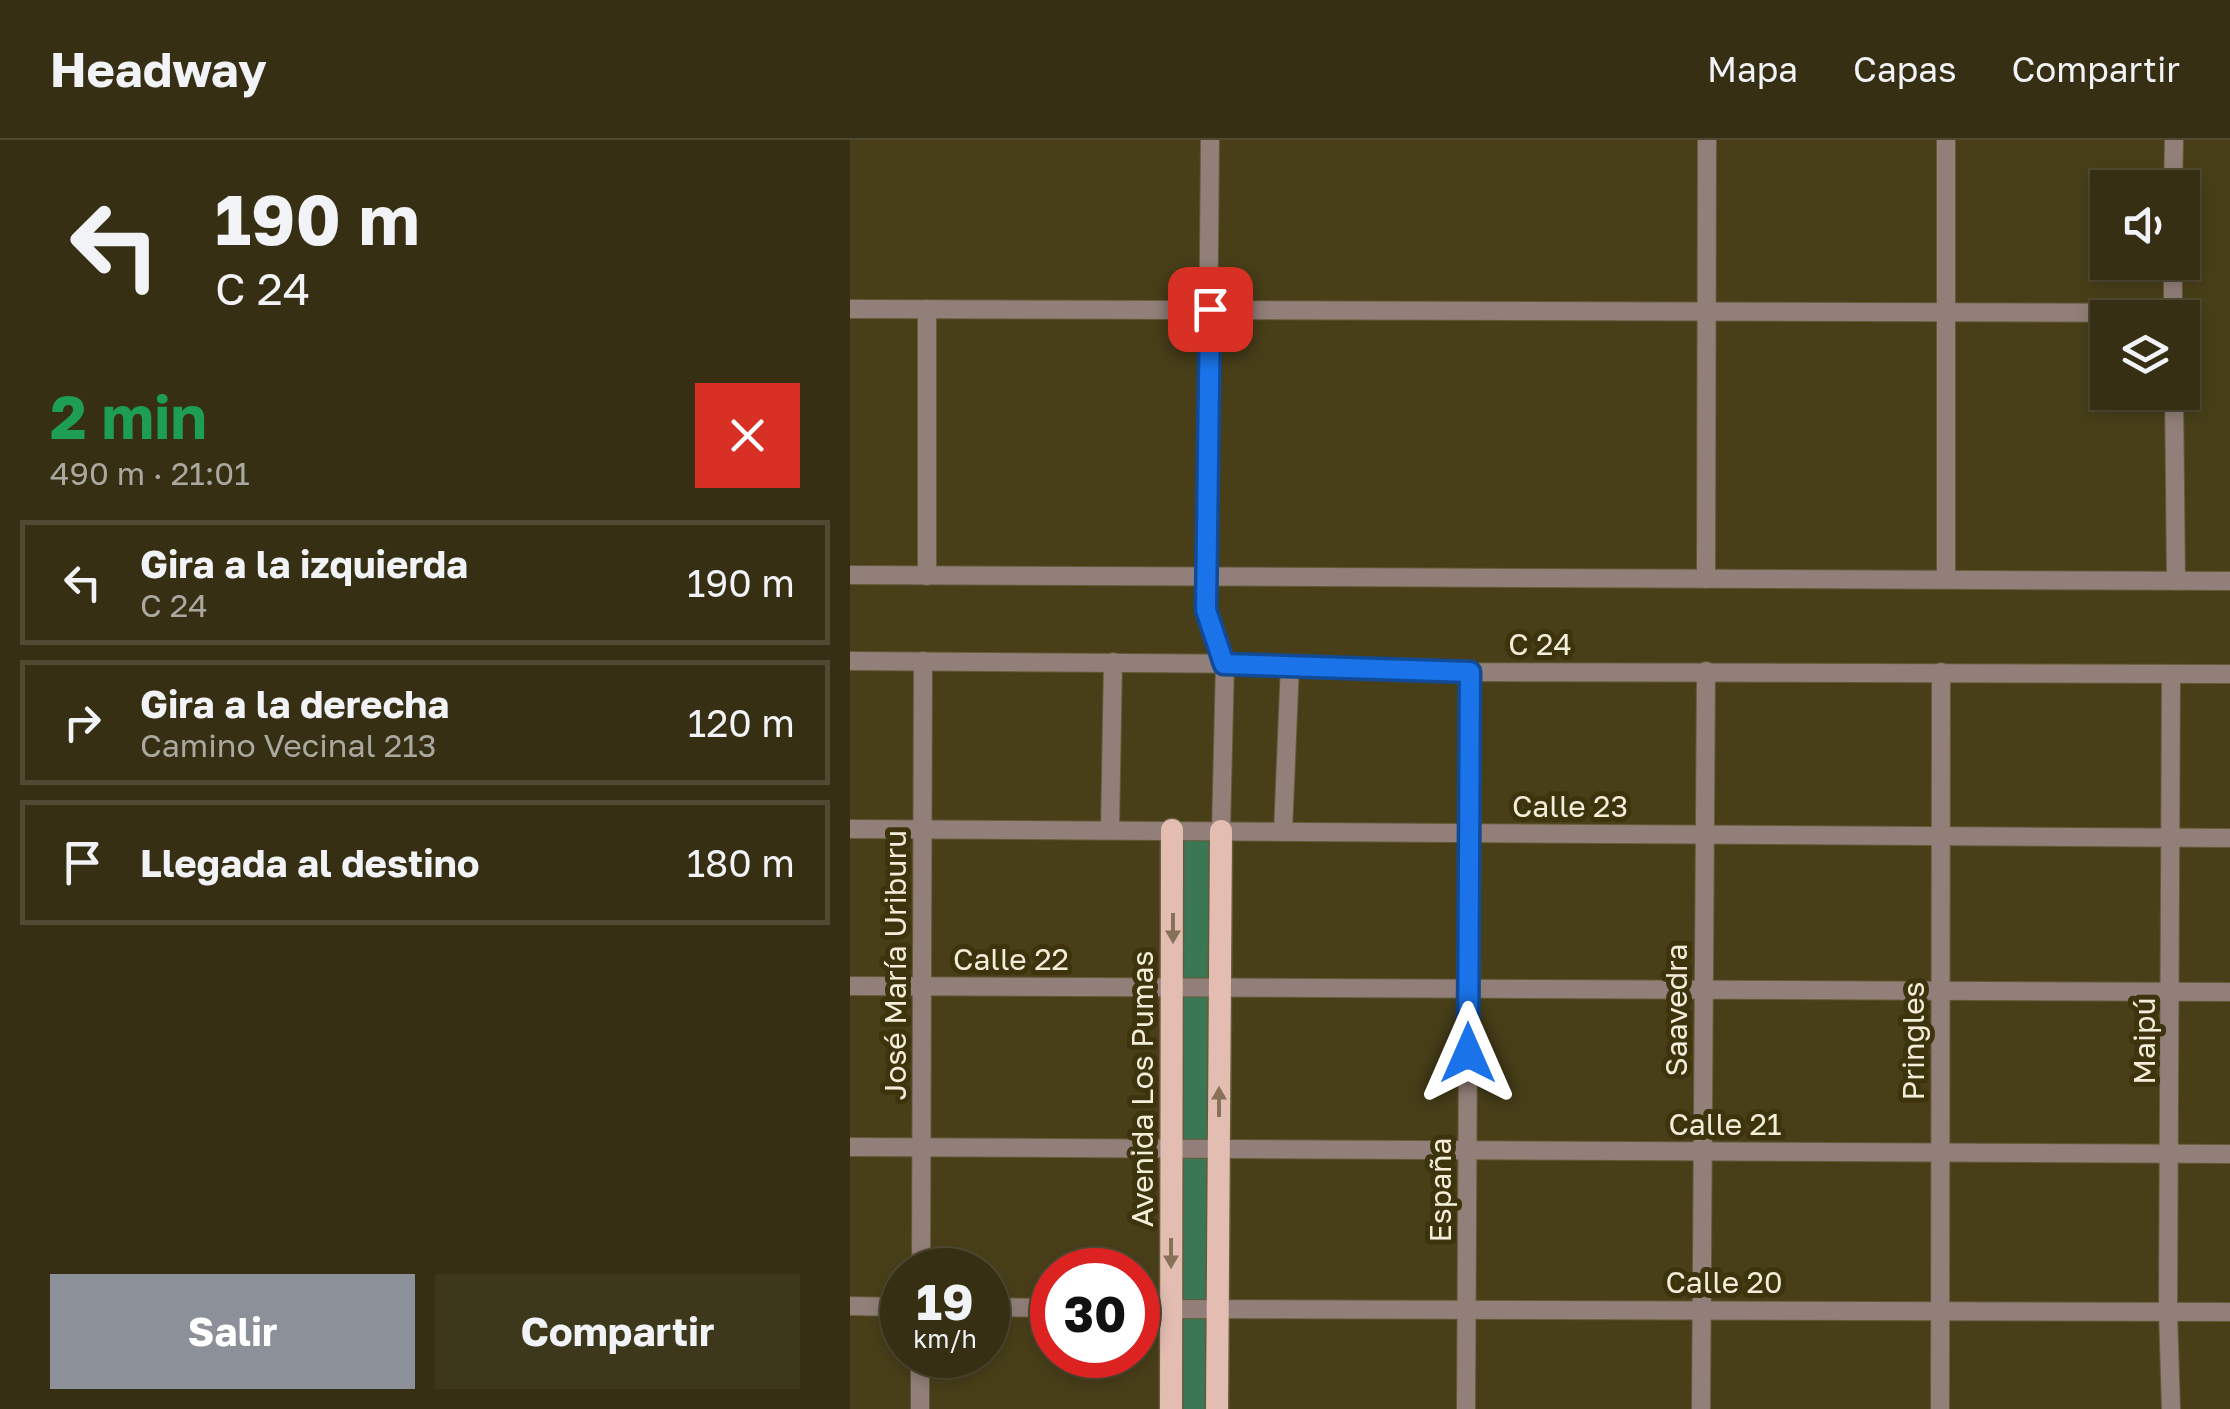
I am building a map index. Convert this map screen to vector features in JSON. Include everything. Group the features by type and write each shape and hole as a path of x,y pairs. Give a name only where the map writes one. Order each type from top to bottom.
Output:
{"main road":[{"name":"Avenida Los Pumas","path":"1171,1409 1172,830"},
{"path":"1217,1409 1221,831"}],"street":[{"path":"1210,140 1206,610 1224,664 1221,831"},
{"path":"1706,140 1706,579"},
{"path":"1946,140 1946,579"},
{"path":"2174,140 2174,170"},
{"path":"850,308 2090,314"},
{"path":"926,309 926,576"},
{"path":"2174,410 2176,581"},
{"path":"850,574 2230,581"},
{"name":"C 24","path":"850,661 1290,664 1470,672 2230,674"},
{"name":"José María Uriburu","path":"921,1248 922,661"},
{"path":"1110,830 1113,662"},
{"path":"1283,832 1290,664"},
{"name":"Saavedra","path":"1701,1409 1706,671"},
{"name":"España","path":"1466,1409 1470,672"},
{"name":"Pringles","path":"1940,1409 1941,672"},
{"name":"Maipú","path":"2171,1409 2168,1311 2172,674"},
{"name":"Calle 23","path":"850,829 2230,838"},
{"name":"Calle 22","path":"850,986 2230,992"},
{"path":"850,1147 1172,1148"},
{"name":"Calle 21","path":"1172,1148 2230,1154"},
{"path":"850,1306 880,1306"},
{"path":"1160,1309 1171,1309"},
{"name":"Calle 20","path":"1171,1309 2230,1312"},
{"path":"920,1378 920,1409"}],"green space":[{"path":"1173,831 1221,832 1216,1409 1171,1409"}],"route":[{"path":"1210,309 1206,610 1224,664 1470,672 1468,1053"}]}
